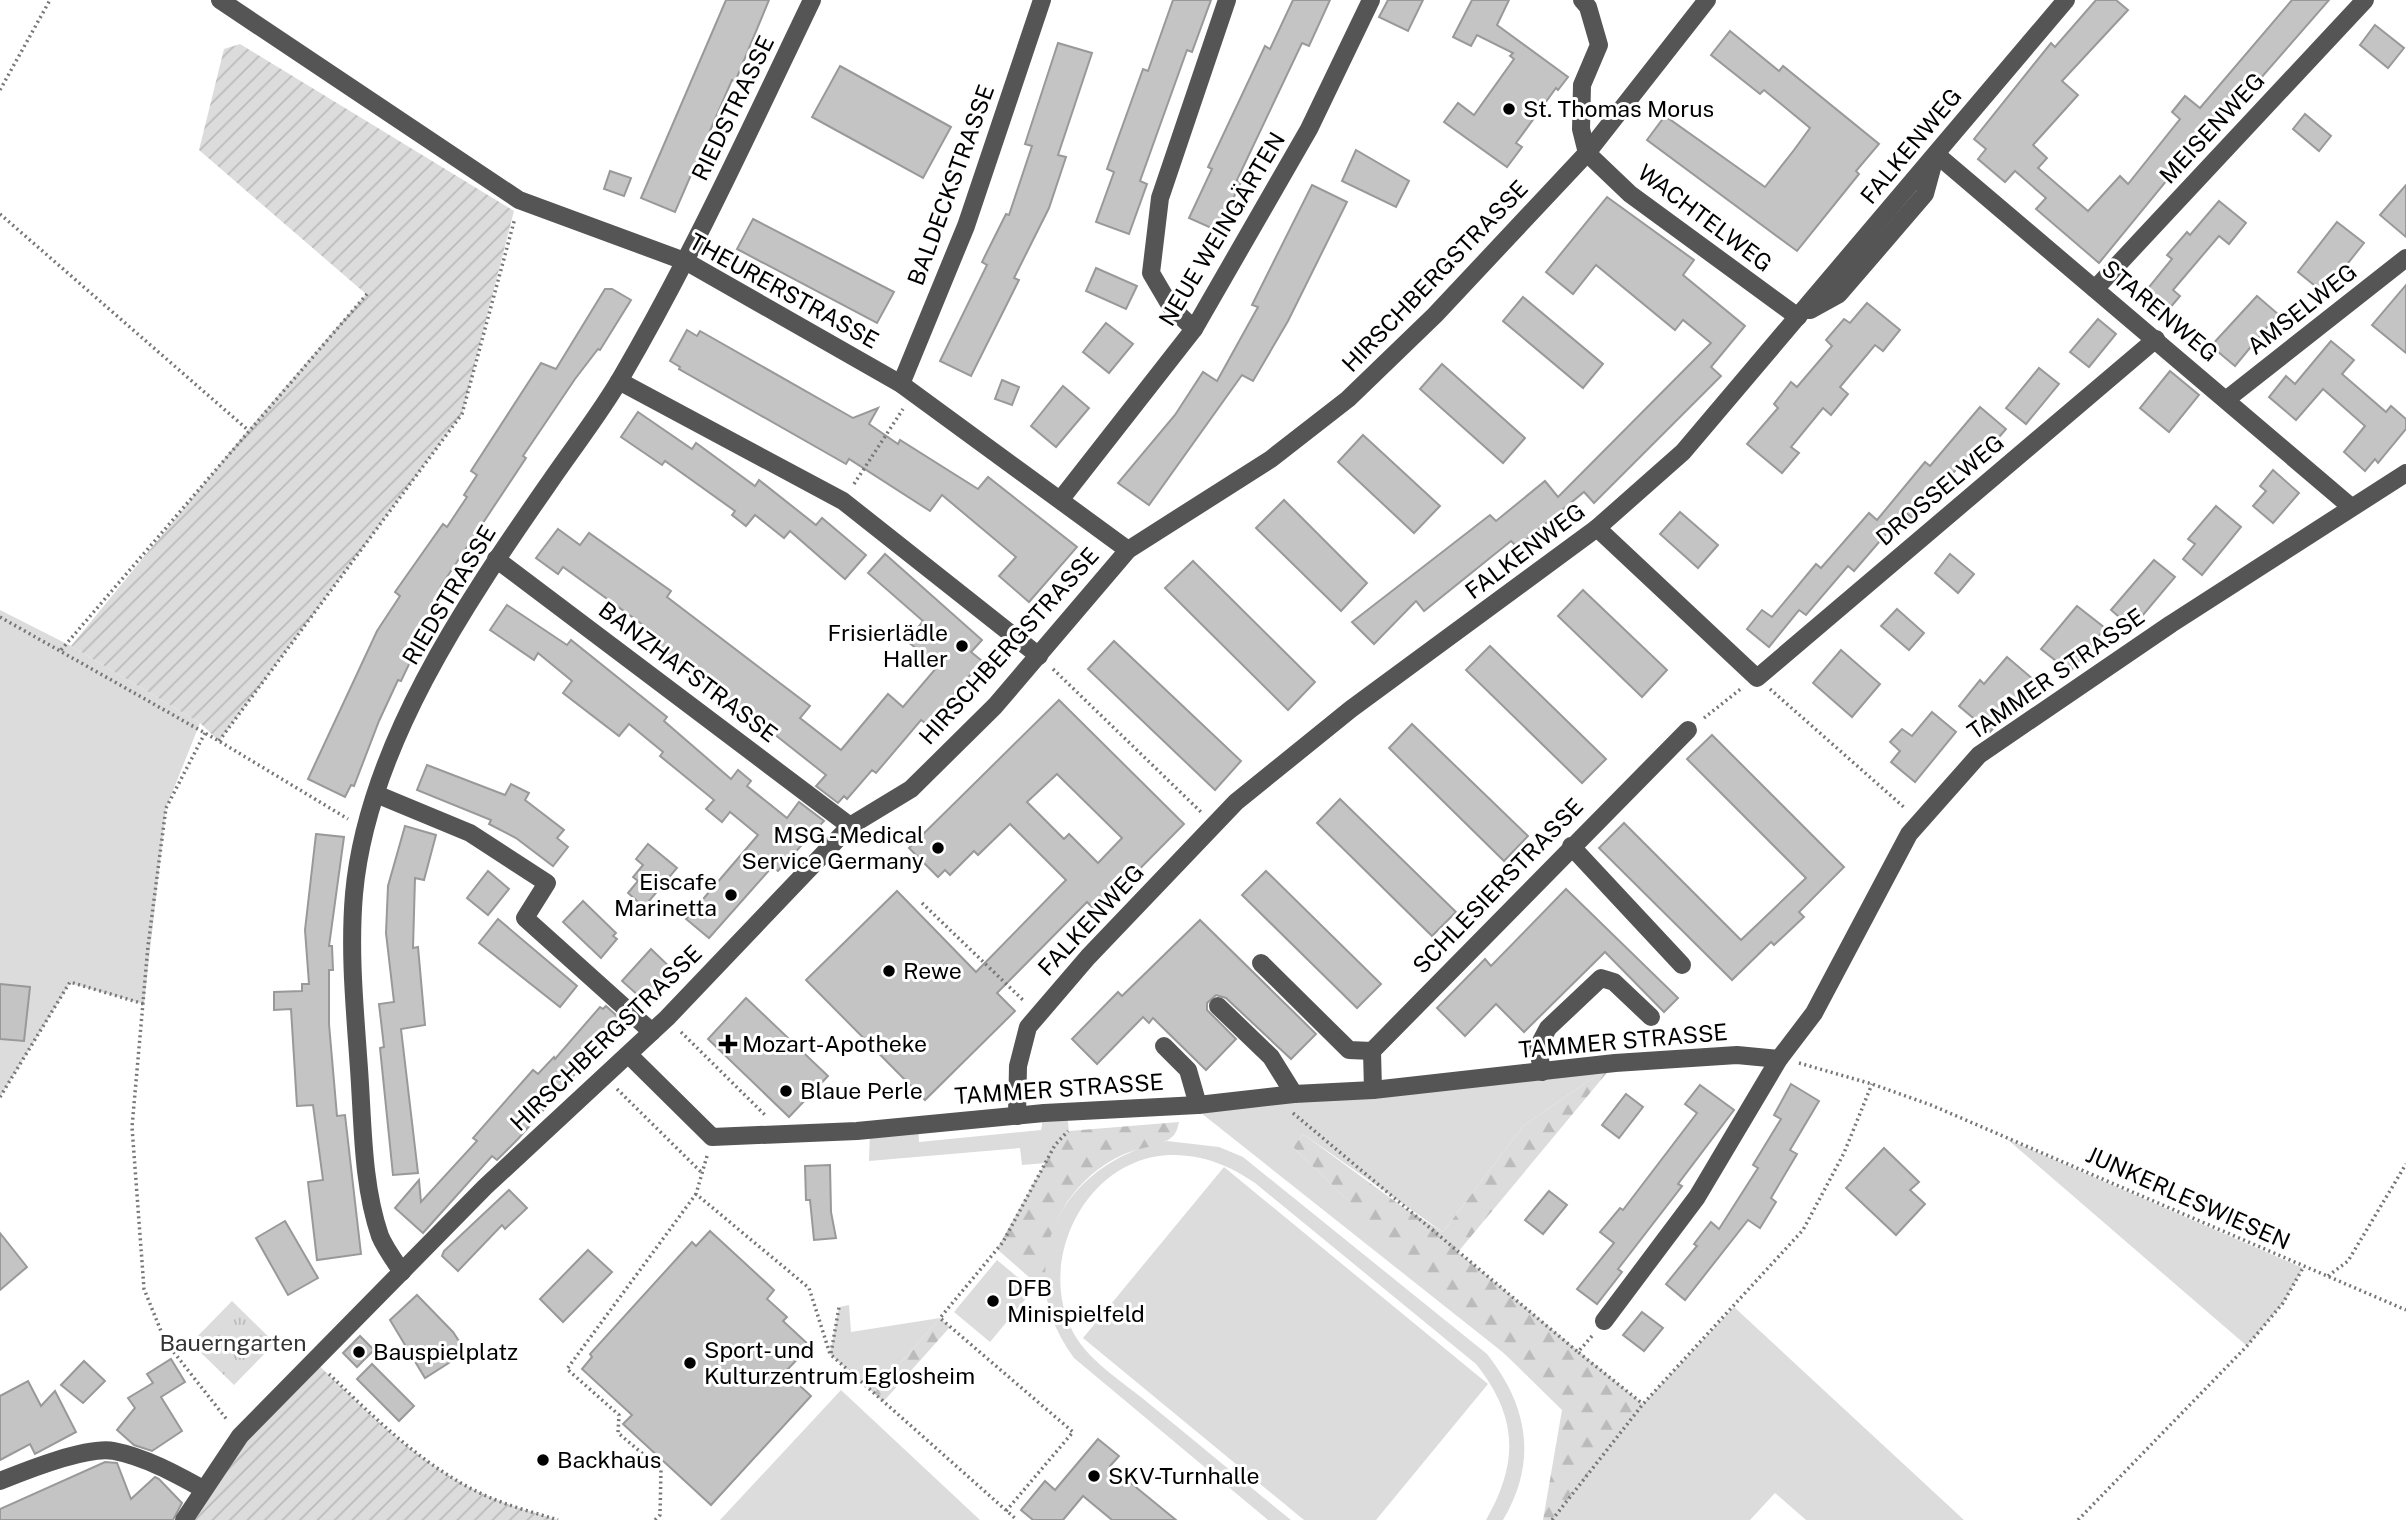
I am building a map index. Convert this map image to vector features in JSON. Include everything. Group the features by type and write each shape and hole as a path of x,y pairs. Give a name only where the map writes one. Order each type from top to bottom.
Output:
{"street":[{"name":"THEURERSTRASSE","path":"220,0 519,200 687,262 907,389 1128,550"},
{"name":"RIEDSTRASSE","path":"402,1272 381,1240 372,1207 365,1153 351,956 354,891 365,827 398,735 425,680 496,559 619,381 687,262 812,0"},
{"name":"BALDECKSTRASSE","path":"907,389 966,226 1042,0"},
{"path":"1194,329 1171,307 1151,273 1160,198 1227,0"},
{"name":"NEUE WEINGÄRTEN","path":"1061,499 1194,329 1309,129 1371,0"},
{"path":"1582,0 1588,7 1599,44 1582,85 1581,129 1587,153"},
{"name":"HIRSCHBERGSTRASSE","path":"184,1520 240,1436 485,1187 667,1018 850,825 911,789 995,706 1128,550 1271,459 1348,399 1435,315 1587,153 1707,0"},
{"name":"FALKENWEG","path":"1017,1116 1022,1043 1028,1027 1088,957 1236,802 1351,709 1597,528 1683,452 2066,0"},
{"name":"MEISENWEG","path":"2095,289 2365,0"},
{"name":"WACHTELWEG","path":"1587,153 1630,194 1798,317"},
{"name":"STARENWEG","path":"1936,154 2350,506"},
{"name":"AMSELWEG","path":"2227,399 2406,258"},
{"name":"DROSSELWEG","path":"1757,678 2156,339"},
{"path":"619,381 843,501 1039,656"},
{"name":"TAMMER STRASSE","path":"712,1137 857,1131 1067,1112 1293,1103 1373,1090 1542,1072 1737,1055 1779,1059 1814,1013 1909,834 1979,755 2350,506 2406,473"},
{"path":"1597,528 1757,678"},
{"name":"BANZHAFSTRASSE","path":"496,559 850,825"},
{"name":"SCHLESIERSTRASSE","path":"1372,1051 1688,730"},
{"path":"376,794 470,833 547,883 525,918 652,1032"},
{"path":"1571,846 1682,965"},
{"path":"1261,963 1349,1050 1372,1051 1373,1090"},
{"path":"1542,1072 1538,1047 1548,1028 1601,978 1614,982 1651,1017"},
{"path":"1218,1006 1271,1057 1293,1103"},
{"path":"1164,1046 1188,1070 1198,1105"},
{"path":"629,1055 712,1137"},
{"path":"1604,1321 1697,1197 1779,1059"},
{"path":"0,1481 76,1456 113,1451 171,1471 203,1489"}],"path":[{"path":"0,90 50,0"},
{"path":"219,741 462,414 519,200"},
{"path":"0,214 248,430"},
{"path":"61,650 367,294"},
{"path":"843,501 907,389"},
{"path":"0,617 219,741 332,811 365,827"},
{"path":"1039,656 1215,825"},
{"path":"1688,730 1757,678 1920,822"},
{"path":"205,733 166,808 132,1127 144,1289 165,1341 240,1436"},
{"path":"922,903 1038,1015"},
{"path":"0,1097 70,982 145,1004"},
{"path":"667,1018 783,1134"},
{"name":"JUNKERLESWIESEN","path":"1779,1059 1872,1084 1931,1105 2303,1268 2283,1303 2247,1346 2078,1520"},
{"path":"606,1077 702,1173"},
{"path":"1552,1520 1643,1404 1802,1230 1844,1153 1872,1084"},
{"path":"1293,1103 1578,1352 1643,1404"},
{"path":"1006,1511 1073,1432 940,1318 1003,1242 1055,1145 1069,1131 1067,1112"},
{"path":"655,1520 660,1515 661,1469 618,1433 619,1415 567,1369 696,1194 712,1137"},
{"path":"2328,1276 2348,1261 2406,1164"},
{"path":"696,1194 809,1289 830,1354 1017,1520"},
{"path":"2303,1268 2406,1310"},
{"path":"830,1354 839,1307"},
{"path":"1578,1352 1604,1321"},
{"path":"314,1361 396,1437 443,1471 491,1498 558,1520"}],"green space":[{"path":"240,44 514,211 462,414 219,741 200,723 71,646 248,430 366,294 199,150 224,49"},
{"path":"0,610 71,646 200,723 166,808 144,1004 70,983 0,1097"},
{"path":"1615,1063 1523,1126 1443,1232 1303,1134 1293,1147 1510,1358 1191,1105"},
{"path":"1615,1063 1458,1252 1643,1404 1552,1520 1543,1520 1562,1410 1293,1147 1303,1134 1400,1205 1443,1232 1523,1126"},
{"path":"1067,1112 1069,1131 1055,1145 1046,1163 1022,1165 1020,1148 869,1161 870,1129 918,1124 919,1142 1041,1130 1044,1113"},
{"path":"1179,1122 1176,1132 1168,1140 1122,1155 1104,1165 1073,1194 1053,1230 1047,1250 1047,1293 997,1249 1055,1145 1069,1131"},
{"path":"2007,1139 2303,1268 2283,1303 2247,1346"},
{"path":"1167,1141 1219,1147 1243,1157 1487,1354 1512,1394 1524,1434 1521,1476 1503,1520 1486,1520 1504,1479 1509,1440 1506,1421 1490,1384 1476,1364 1255,1183 1215,1162 1171,1155 1141,1160 1116,1173 1094,1192 1077,1216 1066,1243 1061,1271 1062,1300 1077,1339 1095,1360 1291,1520 1268,1520 1074,1358 1054,1323 1045,1288 1046,1254 1056,1223 1074,1195 1099,1171 1130,1153"},
{"path":"1224,1167 1488,1384 1376,1520 1304,1520 1083,1338"},
{"name":"DFB Minispielfeld","path":"997,1260 1033,1290 990,1342 954,1312"},
{"name":"Bauerngarten","path":"232,1301 275,1343 234,1385 191,1343"},
{"path":"849,1305 851,1332 940,1318 874,1393 830,1354 839,1307"},
{"path":"1734,1307 1964,1520 1806,1520 1775,1493 1750,1520 1552,1520 1643,1404"},
{"path":"940,1318 950,1327 883,1402 874,1393"},
{"path":"314,1361 397,1438 442,1472 492,1498 558,1520 195,1520 187,1515 203,1489"},
{"path":"841,1390 980,1520 720,1520"}],"building":[{"path":"726,0 769,0 735,82 732,80 675,212 641,198"},
{"path":"1173,0 1211,0 1192,52 1187,50 1140,181 1147,184 1129,234 1096,222 1114,172 1107,169 1143,69 1148,71"},
{"path":"1293,0 1330,0 1309,46 1302,43 1237,180 1241,182 1218,231 1189,218 1212,169 1208,167 1265,46 1270,49"},
{"path":"1388,0 1423,0 1408,31 1379,17"},
{"name":"St. Thomas Morus","path":"1472,0 1509,0 1497,25 1568,77 1558,90 1556,88 1516,143 1522,147 1507,167 1444,122 1458,103 1474,115 1514,59 1510,56 1513,53 1477,35 1471,46 1453,37"},
{"path":"2096,0 2116,0 2128,10 2062,81 2078,95 2033,145 2047,158 2038,168 2088,211 2120,176 2128,184 2180,119 2172,112 2185,96 2200,108 2292,0 2329,0 2233,110 2231,108 2197,149 2194,147 2099,263 2036,209 2046,198 2015,171 2005,182 1978,159 1986,149 1974,139 2051,43 2055,47"},
{"path":"2375,25 2404,48 2388,68 2360,45"},
{"path":"1730,31 1779,71 1783,66 1879,144 1856,171 1859,174 1797,251 1647,140 1665,116 1765,187 1794,150 1810,128 1764,90 1760,94 1711,55"},
{"path":"1058,43 1092,53 1058,155 1066,157 1049,208 1014,278 1019,280 971,376 940,361 987,265 982,262 1006,214 1009,215 1032,146 1025,144"},
{"path":"840,66 951,127 923,178 812,117"},
{"path":"2305,114 2331,136 2319,151 2293,129"},
{"path":"1356,150 1409,181 1396,207 1342,181"},
{"path":"610,171 631,178 624,196 604,189"},
{"path":"1312,185 1347,202 1288,321 1253,381 1242,375 1149,505 1118,483 1175,415 1203,372 1217,381 1258,307 1252,305"},
{"path":"2406,185 2406,237 2380,215"},
{"path":"1607,197 1694,260 1683,275 1745,326 1711,367 1721,376 1594,503 1584,492 1517,547 1511,541 1424,611 1416,601 1374,644 1352,622 1490,515 1496,521 1545,481 1558,497 1711,343 1683,320 1675,330 1596,265 1573,294 1546,272"},
{"path":"2219,201 2246,223 2229,244 2219,236 2173,290 2180,296 2163,316 2140,298 2172,259 2167,255 2187,232 2190,235"},
{"path":"753,219 894,292 877,323 737,249"},
{"path":"2337,222 2364,243 2324,293 2298,272"},
{"path":"1096,268 1137,286 1126,309 1086,291"},
{"path":"2406,285 2406,353 2372,325"},
{"path":"605,289 612,289 631,300 600,350 598,349 575,379 523,456 526,458 441,586 447,589 414,643 413,656 401,681 398,680 379,721 354,786 351,785 345,797 308,779 377,631 400,596 395,592 443,524 447,527 467,497 464,495 477,475 471,471 541,363 556,369"},
{"path":"2257,296 2278,314 2235,366 2211,346"},
{"path":"1523,297 1603,364 1583,388 1503,321"},
{"path":"1867,303 1900,330 1883,351 1875,345 1840,387 1848,394 1831,415 1823,408 1791,447 1799,453 1782,473 1747,444 1778,408 1774,404 1791,382 1797,387 1832,346 1826,340 1844,319 1850,323"},
{"path":"2098,319 2116,334 2089,367 2070,352"},
{"path":"1106,323 1133,344 1109,373 1083,352"},
{"path":"687,330 697,336 700,331 853,418 878,408 869,424 898,444 900,440 978,489 988,477 1077,547 1029,602 999,576 1016,557 942,495 930,511 849,459 846,464 679,369 680,367 670,361"},
{"path":"2331,341 2354,360 2342,374 2386,412 2391,406 2406,419 2406,429 2378,463 2375,459 2365,471 2344,452 2365,426 2323,389 2296,420 2269,397 2286,376 2295,384"},
{"path":"1442,364 1525,438 1503,463 1420,389"},
{"path":"2039,368 2059,384 2026,424 2006,408"},
{"path":"2170,371 2199,395 2169,432 2140,408"},
{"path":"1002,380 1019,387 1012,405 995,399"},
{"path":"1063,386 1089,408 1056,447 1031,426"},
{"path":"1980,407 2006,429 1968,473 1959,466 1914,519 1905,512 1854,571 1848,566 1806,615 1799,610 1769,647 1747,629 1762,610 1772,617 1816,564 1821,568 1869,513 1877,520 1925,462 1930,466"},
{"path":"638,412 692,449 696,443 755,486 759,480 816,525 822,518 866,555 845,579 790,531 784,538 755,515 746,526 732,515 735,511 665,461 662,465 621,437"},
{"path":"1363,435 1440,506 1414,533 1338,462"},
{"path":"2273,470 2299,493 2273,523 2253,506 2266,491 2260,486"},
{"path":"1284,500 1367,583 1341,611 1256,528"},
{"path":"2216,506 2241,527 2202,575 2183,559 2195,544 2188,539"},
{"path":"1680,512 1718,545 1698,568 1660,534"},
{"path":"558,529 580,545 589,533 671,591 667,597 810,706 800,718 841,750 888,694 903,707 938,666 907,641 923,621 868,573 885,554 982,640 971,652 982,661 928,725 921,720 876,773 872,770 847,799 844,796 838,803 816,786 826,775 656,644 661,638 563,567 558,574 536,558"},
{"path":"1950,554 1974,574 1958,593 1935,573"},
{"path":"2154,560 2175,577 2132,628 2111,610"},
{"path":"1193,561 1315,682 1288,710 1165,588"},
{"path":"1583,590 1667,670 1642,697 1558,616"},
{"path":"507,605 567,645 571,640 667,717 664,721 731,779 738,770 751,781 747,786 787,818 799,802 824,821 778,871 772,867 709,938 686,919 758,835 730,812 722,822 706,809 714,800 660,756 663,752 629,724 619,736 563,693 572,681 538,653 534,660 490,630"},
{"path":"2077,606 2105,628 2070,672 2041,649"},
{"path":"1897,609 1924,633 1909,650 1881,626"},
{"path":"1114,641 1241,761 1215,790 1088,669"},
{"path":"1490,646 1606,759 1582,783 1466,670"},
{"path":"1841,650 1880,684 1852,717 1813,683"},
{"path":"2007,657 2034,680 1990,732 1959,706 1980,680 1984,684"},
{"path":"1059,700 1184,824 1097,912 1087,902 997,993 1015,1011 925,1100 806,980 897,891 976,972 1066,880 1010,824 978,855 974,851 950,875 945,870 938,877 909,848","holes":["1057,774 1122,838 1098,863 1069,834 1064,839 1027,802"]},
{"path":"1932,712 1956,732 1915,782 1891,762 1900,751 1890,742 1902,729 1912,736"},
{"path":"1412,724 1528,836 1504,861 1389,748"},
{"path":"1712,735 1844,867 1799,912 1804,917 1774,945 1771,942 1732,980 1599,848 1624,823 1741,940 1806,878 1687,759"},
{"path":"427,765 505,795 511,784 529,793 525,800 564,830 557,838 568,847 553,866 516,838 489,824 491,820 417,790"},
{"path":"1340,799 1456,912 1432,936 1317,823"},
{"path":"405,826 436,835 424,880 415,878 413,948 418,947 425,1025 401,1029 418,1173 393,1175 380,1048 384,1047 379,1004 394,1002 386,933 388,886"},
{"path":"316,834 344,837 329,946 332,946 333,970 329,970 329,1024 337,1116 345,1115 361,1254 317,1260 308,1182 323,1180 313,1105 297,1106 291,1009 274,1010 274,992 302,991 302,984 309,984 305,930"},
{"path":"648,844 677,868 644,907 628,893 638,881 633,877 643,865 636,859"},
{"path":"488,871 509,889 488,915 467,898"},
{"path":"1266,871 1381,984 1357,1008 1242,895"},
{"path":"1566,889 1678,998 1664,1012 1605,952 1524,1032 1496,1004 1465,1036 1437,1008 1485,959 1491,966"},
{"path":"583,901 616,933 613,936 617,939 601,958 563,922"},
{"path":"498,919 577,986 560,1007 479,943"},
{"path":"1200,920 1316,1034 1291,1059 1226,998 1216,995 1207,1003 1207,1010 1236,1039 1206,1070 1153,1018 1149,1023 1143,1017 1097,1064 1072,1039 1118,992 1122,996"},
{"path":"651,949 676,973 648,1004 622,981"},
{"path":"0,984 30,987 24,1041 0,1039"},
{"path":"746,998 828,1076 789,1117 708,1039"},
{"path":"606,1006 618,1017 614,1020 622,1028 601,1049 594,1042 568,1070 574,1075 518,1139 497,1160 492,1156 423,1233 395,1208 419,1180 421,1202 477,1141 473,1138 533,1070 538,1074 554,1057 555,1059 600,1007 603,1009"},
{"path":"1791,1084 1819,1101 1790,1150 1797,1154 1771,1198 1776,1202 1760,1228 1748,1220 1685,1300 1666,1284 1697,1246 1694,1244 1711,1222 1719,1229 1758,1168 1753,1165 1781,1119 1774,1115"},
{"path":"1700,1085 1734,1110 1678,1184 1682,1186 1618,1269 1622,1272 1597,1304 1577,1289 1614,1243 1600,1232 1620,1208 1623,1210 1697,1113 1685,1104"},
{"path":"1626,1094 1643,1107 1619,1138 1602,1125"},
{"path":"1884,1148 1919,1182 1910,1190 1925,1204 1896,1235 1846,1188"},
{"path":"830,1165 831,1212 836,1238 814,1240 810,1200 806,1200 805,1166"},
{"path":"509,1190 527,1208 505,1229 502,1225 458,1271 442,1256 444,1251"},
{"path":"1549,1191 1567,1205 1543,1234 1525,1220"},
{"path":"285,1221 318,1278 288,1295 256,1238"},
{"name":"Sport- und Kulturzentrum Eglosheim","path":"710,1231 774,1290 767,1299 787,1317 783,1321 810,1346 785,1372 811,1396 711,1505 623,1424 632,1415 582,1369 592,1357 590,1354 692,1242 696,1246"},
{"path":"0,1233 27,1267 0,1290"},
{"path":"588,1250 612,1272 563,1322 540,1299"},
{"path":"417,1295 453,1332 466,1352 425,1378 390,1320"},
{"path":"1642,1312 1663,1328 1644,1351 1623,1335"},
{"name":"Bauspielplatz","path":"360,1336 374,1350 357,1367 343,1353"},
{"path":"171,1359 185,1382 161,1397 182,1431 152,1451 134,1445 117,1430 135,1408 128,1398 153,1383 147,1374"},
{"path":"84,1361 105,1381 83,1403 61,1385"},
{"path":"372,1364 414,1406 399,1421 357,1379"},
{"path":"28,1381 41,1406 55,1391 76,1432 35,1454 30,1444 0,1460 0,1396"},
{"path":"1098,1439 1119,1456 1110,1466 1176,1520 1112,1520 1083,1496 1063,1520 1033,1520 1021,1510 1045,1481 1055,1490"},
{"path":"105,1462 117,1463 131,1499 155,1477 159,1479 182,1503 173,1520 0,1520 0,1509"}],"place":[{"name":"St. Thomas Morus","path":"1509,109"},
{"name":"Frisierlädle Haller","path":"962,646"},
{"name":"MSG - Medical Service Germany","path":"938,848"},
{"name":"Eiscafe Marinetta","path":"731,895"},
{"name":"Rewe","path":"889,971"},
{"name":"Mozart-Apotheke","path":"728,1044"},
{"name":"Blaue Perle","path":"786,1091"},
{"name":"DFB Minispielfeld","path":"993,1301"},
{"name":"Bauspielplatz","path":"359,1352"},
{"name":"Sport- und Kulturzentrum Eglosheim","path":"690,1363"},
{"name":"Backhaus","path":"543,1460"},
{"name":"SKV-Turnhalle","path":"1094,1476"}]}
